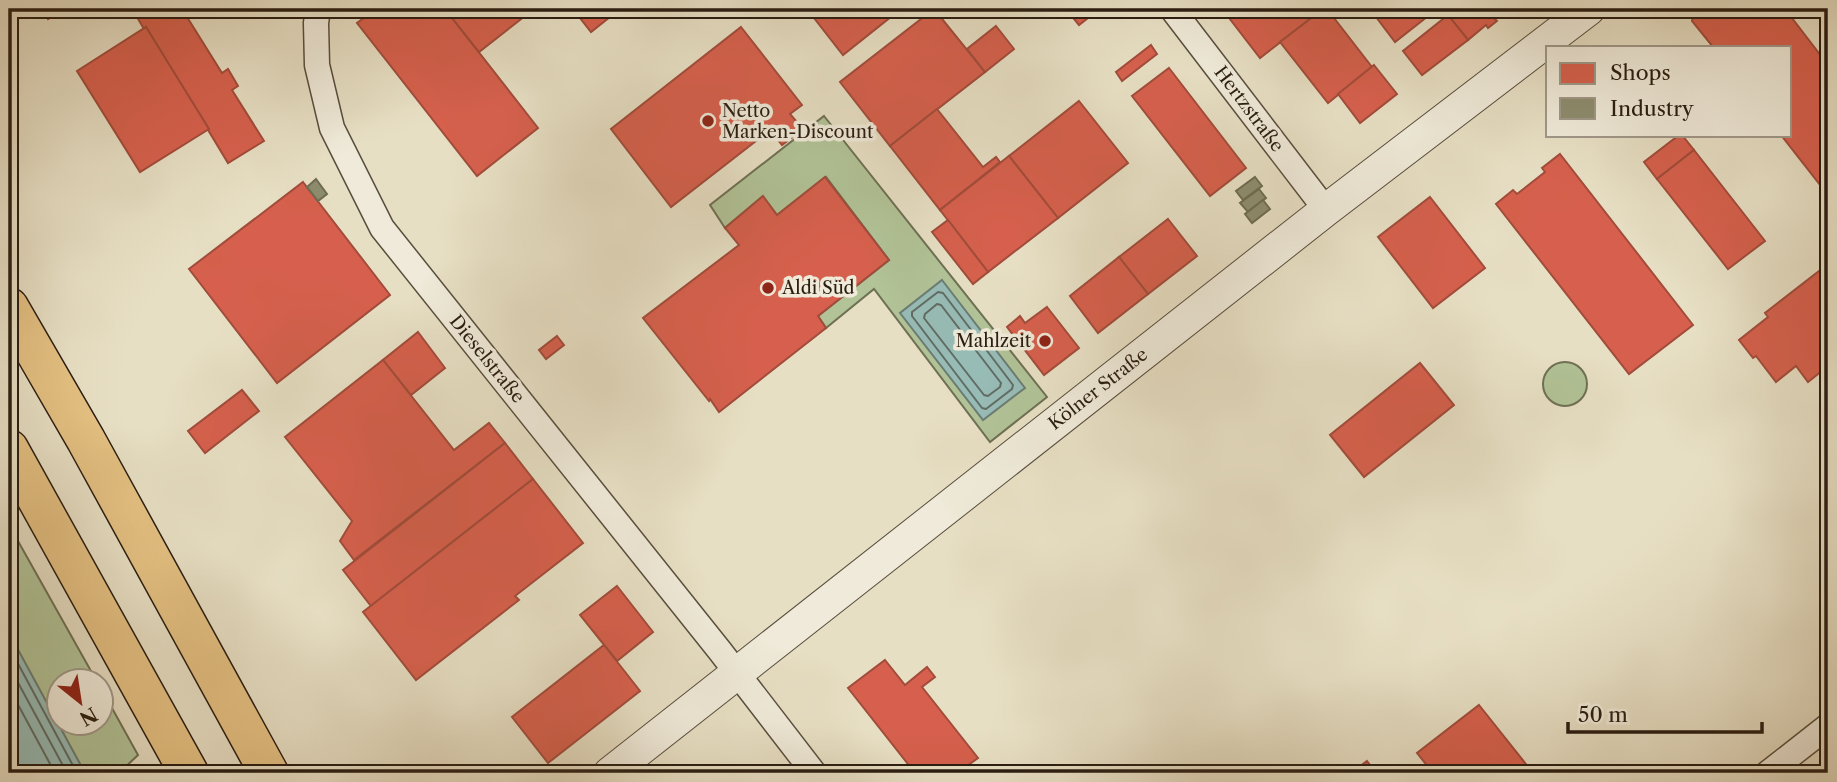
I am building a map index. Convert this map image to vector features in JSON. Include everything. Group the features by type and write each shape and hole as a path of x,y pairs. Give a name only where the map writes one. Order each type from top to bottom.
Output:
{"highway":[{"path":"9,307 269,773"},
{"path":"9,449 189,773"}],"street":[{"name":"Dieselstraße","path":"318,9 317,65 332,128 382,228 814,773"},
{"name":"Hertzstraße","path":"1172,9 1326,210"},
{"name":"Kölner Straße","path":"610,773 1326,210 1590,9"},
{"path":"1768,773 1828,726"}],"green space":[{"path":"824,116 1047,397 990,442 874,289 826,328 818,316 889,260 826,177 777,215 762,197 725,228 710,205"},
{"path":"1565,362 1574,363 1581,368 1586,375 1586,393 1581,400 1574,405 1565,406 1556,405 1549,400 1544,393 1543,384 1544,375 1549,368 1556,363"},
{"path":"9,525 88,666 46,666 46,736 116,736 116,715 138,755 121,773 9,773"}],"water":[{"path":"942,280 1025,388 983,420 900,313"},
{"path":"9,633 46,701 46,736 65,736 85,773 9,773"}],"building: Shops":[{"path":"42,9 64,9 48,19"},
{"path":"139,9 182,9 222,73 228,69 238,86 232,90 264,141 228,163 146,27 144,29 134,12"},
{"path":"376,9 445,9 538,128 477,176 357,23"},
{"path":"445,9 534,9 479,52"},
{"path":"573,9 620,9 591,32"},
{"path":"807,9 886,9 892,16 843,55"},
{"path":"934,9 985,72 890,146 840,82"},
{"path":"1066,9 1089,9 1093,14 1079,25"},
{"path":"1232,9 1301,9 1309,20 1260,58 1226,14"},
{"path":"1323,9 1327,9 1372,67 1328,103 1280,42"},
{"path":"1370,9 1437,9 1395,42"},
{"path":"1443,9 1508,9 1488,28 1486,25 1468,40"},
{"path":"1694,9 1785,9 1828,65 1828,195 1782,136 1792,136 1792,46 1712,46 1692,21"},
{"path":"1448,15 1468,40 1422,75 1403,51"},
{"path":"996,26 1014,49 985,72 967,49"},
{"path":"146,27 209,129 140,172 77,71"},
{"name":"Netto Marken-Discount","path":"741,27 802,105 790,114 803,129 782,145 770,130 671,207 611,129"},
{"path":"1151,45 1157,54 1122,81 1116,72"},
{"path":"1374,65 1397,94 1360,123 1338,94"},
{"path":"1169,68 1246,168 1210,196 1132,96"},
{"path":"1079,101 1128,163 1058,218 1009,156"},
{"path":"937,109 983,167 996,157 1000,162 940,210 890,146"},
{"path":"1678,136 1683,136 1694,150 1657,179 1644,162"},
{"path":"1694,150 1765,241 1728,269 1657,179"},
{"path":"1560,154 1693,325 1629,374 1496,204 1513,190 1517,194 1545,172 1542,168"},
{"path":"1009,156 1058,218 988,272 940,210"},
{"name":"Aldi Süd","path":"825,177 889,260 818,316 826,328 719,412 643,318 739,245 725,228 763,196 777,215"},
{"path":"303,182 390,295 277,383 189,269"},
{"path":"1430,197 1485,268 1433,308 1378,237"},
{"path":"1168,219 1197,256 1148,294 1119,257"},
{"path":"948,220 988,272 973,284 932,232"},
{"path":"1119,257 1148,294 1098,333 1070,296"},
{"path":"1828,264 1828,366 1808,382 1796,366 1776,382 1756,356 1753,358 1739,340 1768,317 1765,313"},
{"name":"Mahlzeit","path":"1047,307 1079,348 1044,375 1007,327 1020,316 1025,323"},
{"path":"418,332 445,368 411,395 383,360"},
{"path":"557,336 564,345 546,359 539,350"},
{"path":"383,360 454,450 489,423 505,443 354,560 340,541 352,521 285,437"},
{"path":"1420,363 1454,405 1364,477 1330,435"},
{"path":"242,390 259,411 205,453 188,431"},
{"path":"505,443 533,479 371,606 343,570"},
{"path":"533,479 583,543 515,596 519,600 416,680 363,612"},
{"path":"617,586 653,632 617,661 580,615"},
{"path":"604,645 640,691 548,763 512,717"},
{"path":"885,660 905,685 927,667 935,677 922,687 978,758 967,766 973,773 915,773 848,688"},
{"path":"1479,705 1533,773 1433,773 1417,753"},
{"path":"1367,761 1376,773 1351,773"}],"building: Industry":[{"path":"1255,177 1262,186 1243,200 1236,191"},
{"path":"316,179 327,194 318,201 307,187"},
{"path":"1259,189 1266,198 1248,212 1240,203"},
{"path":"1263,200 1270,209 1252,223 1245,214"}],"place":[{"name":"Netto Marken-Discount","path":"708,121"},
{"name":"Aldi Süd","path":"768,288"},
{"name":"Mahlzeit","path":"1045,341"}]}
